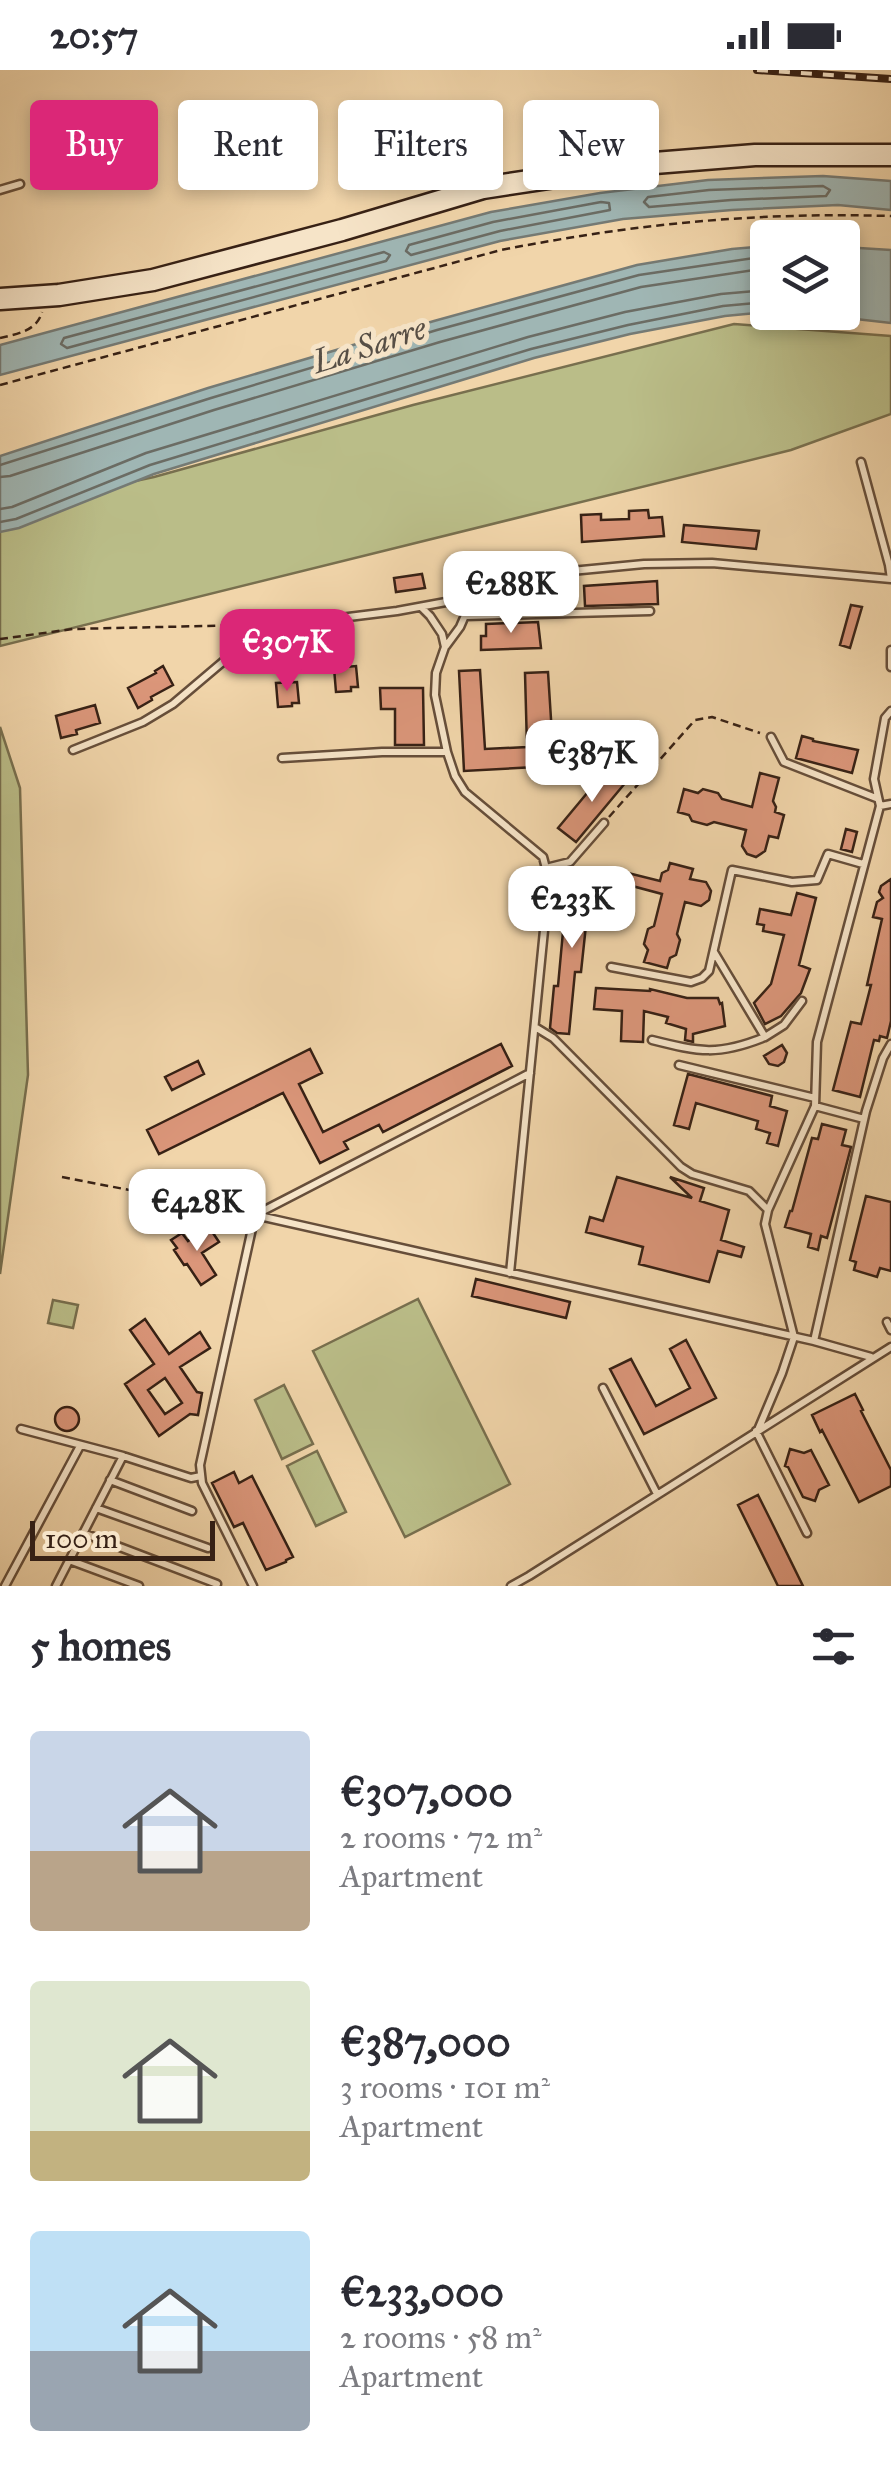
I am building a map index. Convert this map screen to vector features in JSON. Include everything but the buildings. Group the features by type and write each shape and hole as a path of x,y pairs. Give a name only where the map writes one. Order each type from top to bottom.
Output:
{"street":[{"path":"0,299 101,290 153,280 483,188 642,164 736,156 891,155"}],"lane":[{"path":"0,190 20,184"},
{"path":"510,1272 550,880 543,857 465,792 455,776 434,695 436,673 445,648 473,597 509,577 644,564 712,563 891,579 861,462"},
{"path":"73,750 143,722 173,704 251,638 276,628 473,597"},
{"path":"420,606 442,634 445,648"},
{"path":"464,616 650,611"},
{"path":"891,650 891,667"},
{"path":"807,1533 757,1430 794,1337 765,1224 815,1102 816,1042 878,802 874,779 886,718 891,711"},
{"path":"771,737 784,762 891,804"},
{"path":"282,758 446,752"},
{"path":"546,868 570,862 604,823"},
{"path":"611,967 691,982 702,978 709,971 732,870 792,882 816,880 828,854 863,864"},
{"path":"714,951 765,1037"},
{"path":"652,1040 709,1052 744,1046 784,1026 802,1000"},
{"path":"535,1028 553,1038 682,1168 749,1191 768,1210"},
{"path":"814,1341 864,1120 891,1044"},
{"path":"679,1065 815,1102 864,1120"},
{"path":"253,1586 202,1483 200,1465 254,1215 530,1073"},
{"path":"254,1215 871,1357"},
{"path":"510,1586 891,1347"},
{"path":"603,1388 657,1494"},
{"path":"21,1429 191,1478 201,1476"},
{"path":"5,1586 80,1446"},
{"path":"56,1586 122,1456"},
{"path":"110,1480 192,1510"},
{"path":"96,1508 208,1548"},
{"path":"83,1533 217,1584"},
{"path":"69,1560 139,1586"}],"path":[{"path":"0,385 501,250 582,234 694,220 820,214 891,216"},
{"path":"0,338 35,325 46,296"},
{"path":"0,639 73,629 248,625 260,635"},
{"path":"604,823 694,720 712,718 771,737"},
{"path":"62,1177 254,1215"}],"green space":[{"path":"734,324 750,325 750,330 891,336 891,414 791,450 0,646 0,510 154,477 413,405"},
{"path":"0,727 20,788 28,1075 0,1274"},
{"path":"418,1299 510,1484 405,1537 313,1351"},
{"path":"53,1300 78,1305 73,1328 48,1323"},
{"path":"284,1385 313,1444 282,1459 255,1400"},
{"path":"317,1451 346,1512 316,1526 287,1466"}],"water":[{"path":"823,176 891,181 891,210 838,205 732,210 623,219 500,241 0,375 0,345 491,212 708,180"},
{"name":"La Sarre","path":"750,247 750,314 630,334 534,358 154,474 0,532 0,456 208,388 434,321 637,265"},
{"path":"860,248 891,250 891,323 860,319"}],"railway":[{"path":"757,70 891,79"}]}
